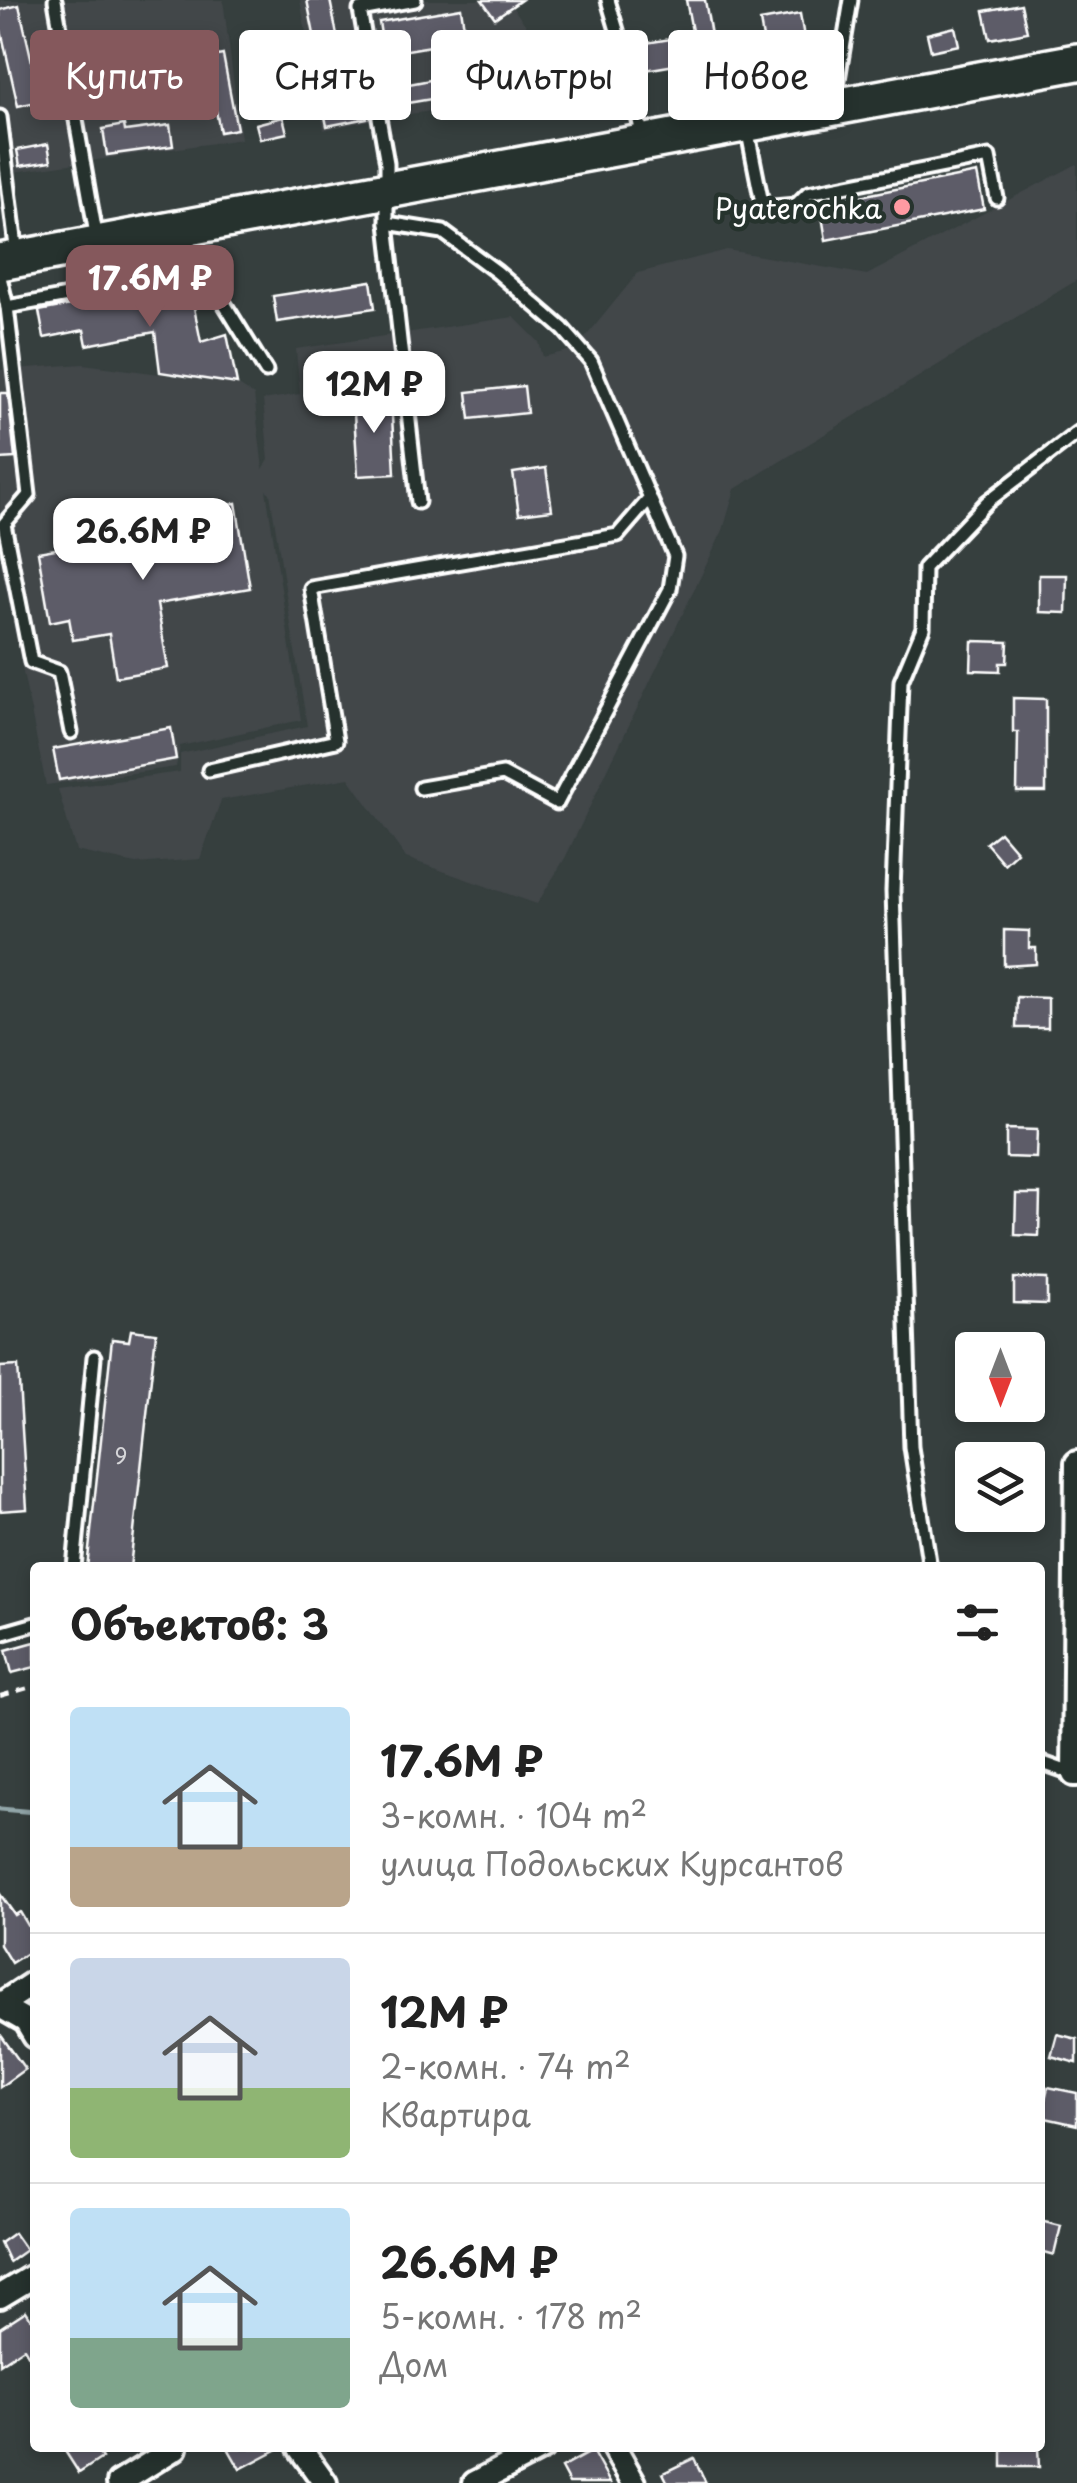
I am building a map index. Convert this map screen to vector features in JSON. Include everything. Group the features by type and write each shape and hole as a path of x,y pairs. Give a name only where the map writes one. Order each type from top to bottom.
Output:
{"main road":[{"path":"844,106 1077,62"},
{"path":"6,266 185,228 387,207 644,143 768,120"}],"street":[{"path":"1076,1774 1077,1463"},
{"path":"30,1985 0,2005 30,2028"},
{"path":"0,2296 30,2278"},
{"path":"119,2483 169,2452"},
{"path":"303,2452 324,2483"},
{"path":"475,2483 534,2452"},
{"path":"616,2452 634,2483"}],"lane":[{"path":"55,0 98,244"},
{"path":"415,0 360,10 382,118 387,207 418,502"},
{"path":"608,0 644,143"},
{"path":"844,48 852,0"},
{"path":"0,118 6,307 29,496 4,524 31,662 59,672 72,732"},
{"path":"746,124 763,208 796,204 808,194 989,156 997,198"},
{"path":"387,207 443,232 497,272 563,329 591,361 675,556 670,590 557,802 503,774 421,788"},
{"path":"185,228 194,274 222,300 266,371"},
{"path":"6,307 194,274"},
{"path":"929,1562 911,1447 904,1251 893,891 901,681 922,628 924,568 987,502 1077,433"},
{"path":"208,770 336,741 311,588 618,535 650,498"},
{"path":"75,1562 94,1358"},
{"path":"0,1634 30,1625"},
{"path":"1045,1764 1076,1774"}],"path":[{"path":"0,1696 30,1687"}],"shaded area":[{"path":"0,0 223,0 241,139 0,174"},
{"path":"300,0 507,0 529,30 431,30 431,111 411,114 411,30 306,30"},
{"path":"322,120 372,120 324,130"},
{"path":"1077,164 1077,280 735,489 723,530 565,858 537,904 406,858 349,778 221,800 200,859 136,864 76,851 58,789 180,772 180,754 307,726 270,493 266,490 301,720 180,746 176,767 46,785 0,560 0,370 83,364 237,384 254,395 263,469 269,460 263,400 300,394 296,349 514,317 539,342 543,357 576,349 638,273 727,250 867,275"}],"building":[{"path":"307,0 330,0 336,30 313,30"},
{"path":"482,0 521,0 495,18"},
{"path":"686,0 705,0 710,30 692,30"},
{"path":"1021,4 1027,32 990,39 984,11"},
{"path":"19,5 30,53 30,103 18,106 0,10"},
{"path":"461,8 464,30 431,30 431,46 411,49 411,30 380,30 379,22"},
{"path":"800,14 803,30 762,30 760,21"},
{"path":"955,27 959,45 931,51 927,34"},
{"path":"668,39 668,66 648,70 648,43"},
{"path":"223,55 237,129 220,132 218,120 219,56"},
{"path":"431,80 431,99 411,102 411,84"},
{"path":"284,120 287,133 260,139 256,124"},
{"path":"326,120 357,120 327,126"},
{"path":"124,125 125,131 170,125 173,146 107,155 103,129"},
{"path":"48,144 51,161 20,166 17,150"},
{"name":"Pyaterochka","path":"977,173 984,209 826,240 820,204"},
{"path":"371,281 375,308 277,322 273,296"},
{"path":"189,283 201,342 227,334 237,384 160,372 155,332 87,345 84,330 44,338 39,311"},
{"path":"524,386 527,413 470,419 467,392"},
{"path":"0,393 8,393 15,458 0,459"},
{"path":"391,396 395,474 358,476 353,398"},
{"path":"546,468 552,510 519,514 513,473"},
{"path":"236,503 250,588 157,604 168,668 116,677 109,634 73,640 69,618 50,622 38,552 203,524 201,509"},
{"path":"1039,575 1067,575 1066,613 1039,612"},
{"path":"972,641 1008,642 1007,663 1000,663 1000,671 971,670"},
{"path":"1013,698 1046,699 1046,792 1017,792 1018,732 1013,732"},
{"path":"171,728 176,759 59,780 53,749"},
{"path":"1000,832 1017,852 1004,864 986,843"},
{"path":"1004,930 1029,931 1029,948 1036,948 1036,964 1004,966"},
{"path":"1017,997 1048,998 1048,1028 1016,1028"},
{"path":"1006,1129 1037,1130 1036,1158 1006,1157"},
{"path":"1016,1194 1040,1194 1039,1236 1015,1235"},
{"path":"1014,1278 1047,1279 1047,1304 1014,1303"},
{"path":"131,1330 156,1333 131,1562 88,1562 112,1339 129,1341"},
{"path":"18,1366 27,1509 0,1511 0,1367"},
{"path":"30,1643 30,1668 12,1673 6,1650"},
{"path":"0,1894 15,1915 20,1912 30,1929 30,1951 11,1963 0,1945"},
{"path":"0,2034 25,2069 0,2087"},
{"path":"1057,2034 1077,2039 1077,2063 1051,2056"},
{"path":"1048,2087 1077,2093 1077,2125 1045,2118"},
{"path":"1045,2222 1061,2226 1054,2255 1045,2252"},
{"path":"14,2233 26,2250 9,2262 0,2243"},
{"path":"26,2311 30,2317 30,2358 24,2348 0,2364 0,2328"},
{"path":"66,2452 98,2452 102,2458 79,2473"},
{"path":"230,2452 272,2452 240,2469"},
{"path":"593,2452 610,2483 569,2483 561,2468"},
{"path":"1002,2452 1038,2452 1039,2467 1002,2467"},
{"path":"694,2458 706,2483 668,2483 663,2473"}],"waterway":[{"path":"0,1809 30,1812"}],"place":[{"name":"Pyaterochka","path":"902,207"}]}
